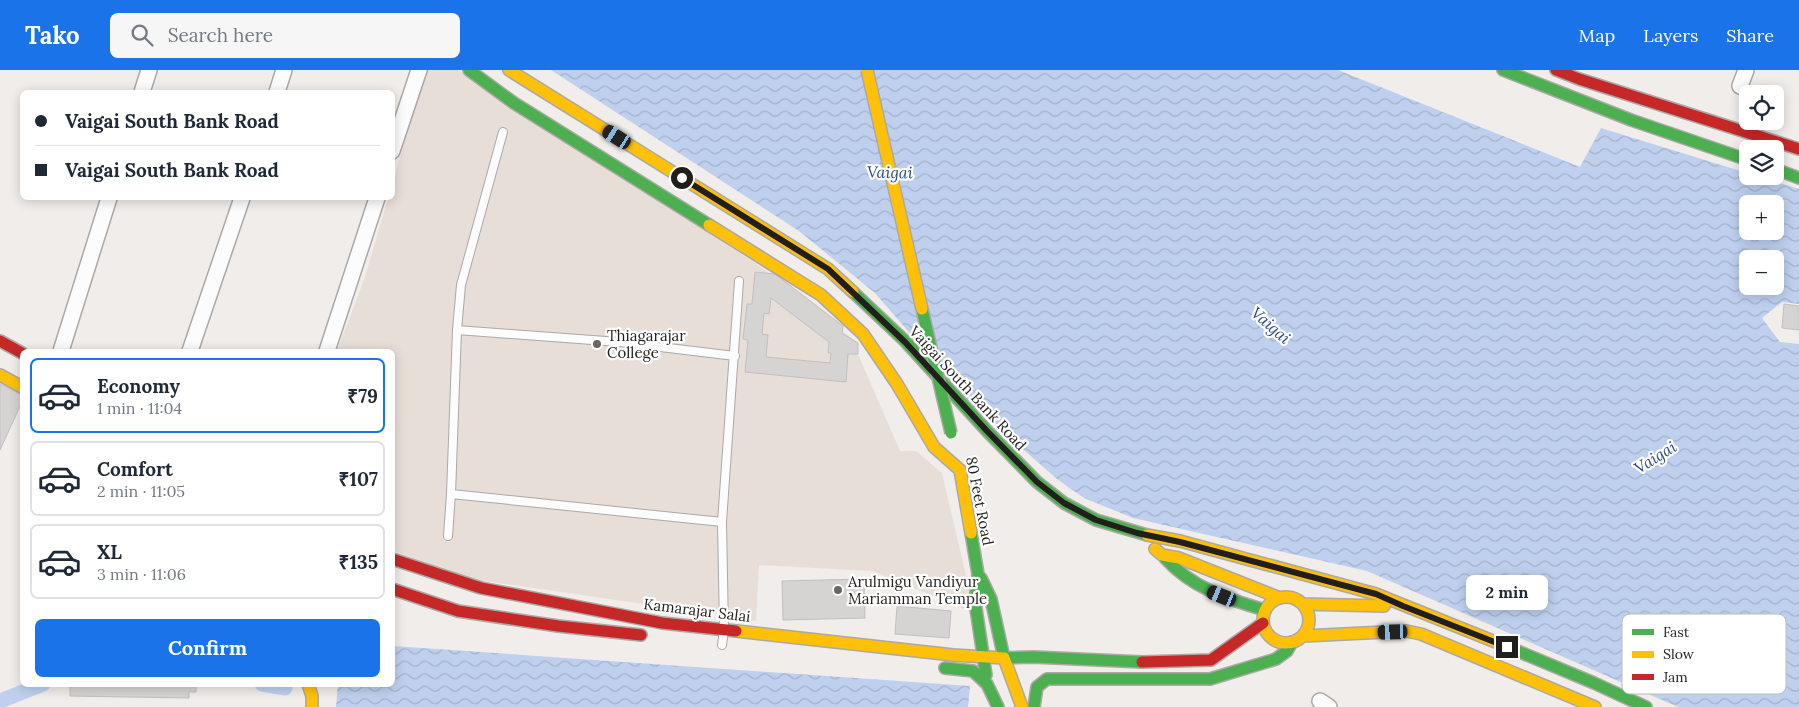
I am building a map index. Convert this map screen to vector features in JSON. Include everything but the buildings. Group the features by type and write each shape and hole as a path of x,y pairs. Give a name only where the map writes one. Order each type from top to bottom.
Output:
{"main road":[{"path":"469,70 514,103 821,295 863,334 897,384 934,447 960,470"},
{"name":"Vaigai South Bank Road","path":"509,70 828,269 905,342 1037,482 1064,503 1096,520 1137,533 1180,542 1376,594 1597,684 1646,707"},
{"name":"80 Feet Road","path":"867,70 960,470 978,574 975,602 987,684"},
{"path":"1503,70 1631,120 1739,157"},
{"path":"1556,70 1582,75 1799,150"},
{"path":"1784,172 1799,178"},
{"path":"0,341 20,352"},
{"path":"0,375 20,386"},
{"name":"Vaigai South Bank Road","path":"1137,533 1162,554 1179,558 1280,598"},
{"path":"1162,554 1173,569 1199,587 1266,610"},
{"name":"Kamarajar Salai","path":"395,560 481,588 662,623 984,658 1004,658"},
{"name":"80 Feet Road","path":"978,574 991,599 1004,658 1022,707"},
{"path":"395,590 458,611 558,626 655,637"},
{"path":"1303,636 1309,624 1309,617 1303,604 1292,598 1280,598 1269,605 1263,623 1268,634 1273,639 1285,643 1292,642 1303,636 1406,631 1421,634 1595,707"},
{"name":"Vaigai South Bank Road","path":"1303,604 1403,606"},
{"path":"1004,658 1032,657 1131,662 1211,660 1263,623"},
{"path":"1034,707 1038,685 1047,679 1210,679 1276,659 1287,651 1292,642"},
{"path":"931,666 973,671 987,684 998,707"},
{"path":"309,687 312,696 312,707"}],"street":[{"path":"143,90 149,70"},
{"path":"278,90 284,70"},
{"path":"395,142 419,70"},
{"path":"1740,85 1746,70"},
{"path":"62,349 108,200"},
{"path":"191,349 241,200"},
{"path":"328,349 376,200"}],"lane":[{"path":"448,536 457,330 461,284 503,132"},
{"path":"722,645 724,630 722,522 739,282"},
{"path":"457,330 619,342 735,356"},
{"path":"451,494 722,522"}],"shaded area":[{"name":"Thiagarajar College","path":"424,70 459,70 761,267 851,338 900,451 916,451 942,473 971,597 964,609 873,571 759,565 756,621 712,610 712,614 471,579 395,552 395,349 338,349 365,277 387,200 395,200 395,176"}],"water":[{"name":"Vaigai","path":"551,70 1338,70 1580,167 1601,128 1739,171 1739,185 1784,184 1799,189 1799,304 1782,302 1762,318 1780,342 1799,344 1799,707 1678,707 1648,694 1786,694 1786,614 1622,614 1622,683 1367,571 1133,518 1084,498 1057,479 972,405 875,293 799,231"},
{"path":"395,646 970,686 968,707 336,707 338,687 395,687"}],"waterway":[{"path":"0,701 35,687"},
{"path":"279,687 285,688"}],"traffic: fast":[{"path":"469,70 514,103 709,225"},
{"path":"1503,70 1631,120 1739,157"},
{"path":"1784,172 1799,178"},
{"path":"853,292 905,341 987,431 1037,482 1064,503 1096,520 1147,535"},
{"path":"922,309 951,433"},
{"path":"971,533 978,574 975,602 986,675"},
{"path":"1165,558 1198,585 1224,597 1265,610"},
{"path":"981,578 991,599 1004,658 1033,657 1142,662"},
{"path":"1034,707 1037,687 1047,679 1210,679 1276,659 1287,651 1292,642"},
{"path":"1503,645 1646,707"},
{"path":"945,668 973,671 987,684 998,707"}],"traffic: slow":[{"path":"509,70 828,269 853,292"},
{"path":"867,70 922,309"},
{"path":"709,225 821,295 863,334 897,384 934,447 960,470 971,533"},
{"path":"0,375 20,386"},
{"path":"1147,535 1180,541 1376,594 1503,645"},
{"path":"1155,549 1162,555 1179,558 1280,598"},
{"path":"1286,597 1299,601 1305,607 1309,620 1305,633 1299,639 1286,643 1273,639 1267,633 1263,620 1267,607 1273,601 1286,597"},
{"path":"1303,604 1384,606"},
{"path":"736,631 953,655 1004,658 1022,707"},
{"path":"1303,636 1406,631 1421,634 1595,707"},
{"path":"309,687 312,696 312,707"}],"traffic: jam":[{"path":"1556,70 1799,149"},
{"path":"0,341 20,352"},
{"path":"395,560 481,588 662,623 736,631"},
{"path":"395,590 458,611 558,626 641,635"},
{"path":"1142,662 1211,660 1263,623"}],"place":[{"name":"Thiagarajar College","path":"597,344"},
{"name":"Arulmigu Vandiyur Mariamman Temple","path":"838,590"}],"route":[{"path":"682,178 828,269 905,342 1037,482 1064,503 1096,520 1137,533 1180,542 1376,594 1507,647"}]}
